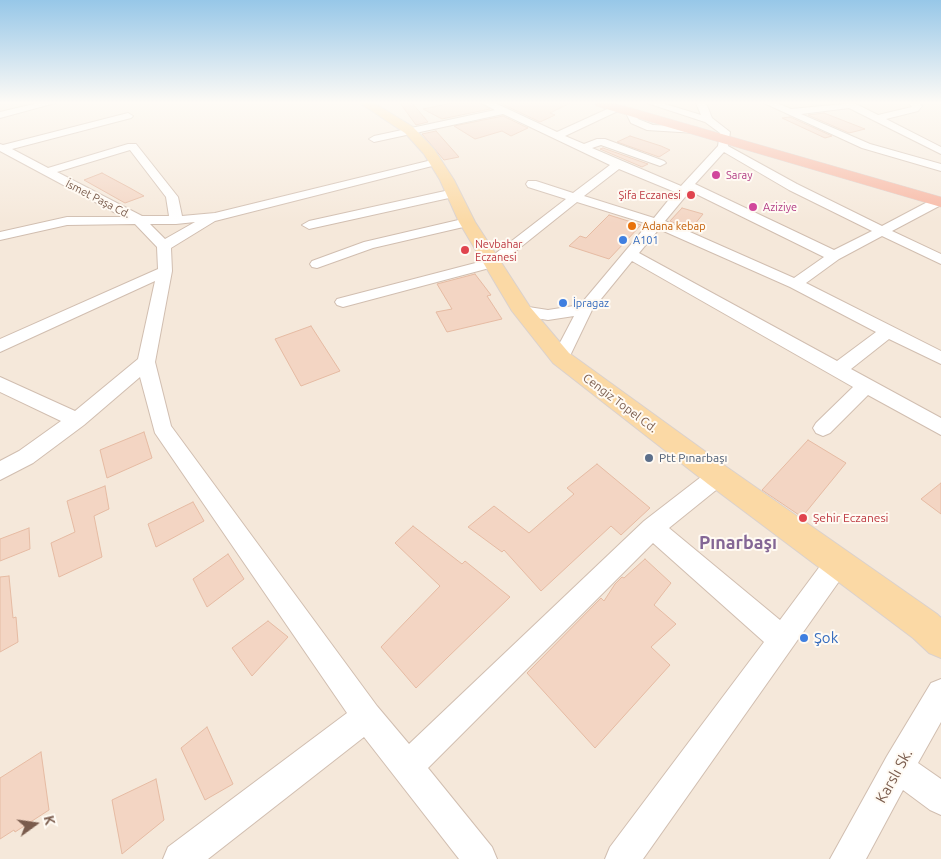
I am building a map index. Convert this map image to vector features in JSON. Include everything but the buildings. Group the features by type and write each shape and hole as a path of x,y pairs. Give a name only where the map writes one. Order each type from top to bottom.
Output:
{"highway":[{"path":"739,143 940,199"}],"main road":[{"name":"Cengiz Topel Cd.","path":"422,143 436,162 467,222 522,311 561,358 718,476 925,626 941,641"}],"street":[{"path":"2,148 21,143"},
{"path":"572,143 618,164 686,188 834,256"},
{"path":"583,148 596,143"},
{"path":"607,143 660,163"},
{"path":"561,358 585,309 686,188 721,143"},
{"path":"730,143 793,187 941,260"},
{"path":"859,143 941,168"},
{"path":"928,143 940,149"},
{"path":"46,172 132,146 172,198 176,220"},
{"name":"İsmet Paşa Cd.","path":"2,148 137,219 164,246"},
{"path":"7,164 22,158"},
{"path":"0,236 67,221 176,220 215,217 436,162"},
{"path":"343,302 492,263 618,164"},
{"path":"532,184 657,223 795,284 941,358"},
{"path":"309,225 454,194"},
{"path":"795,284 834,256 940,199"},
{"path":"215,217 164,246 165,271 146,362 162,428 367,716 480,859"},
{"path":"317,264 369,245 467,222"},
{"path":"631,255 941,427"},
{"path":"0,346 165,271"},
{"path":"522,311 548,315 585,309"},
{"path":"838,370 888,331"},
{"path":"0,471 26,457 77,420 146,362"},
{"path":"0,384 77,420"},
{"path":"822,428 866,385"},
{"path":"407,767 652,528 718,476"},
{"path":"652,528 781,639"},
{"path":"622,859 838,562"},
{"name":"Karslı Sk.","path":"847,859 941,693"},
{"path":"180,859 367,716"},
{"path":"898,767 941,799"}],"shaded area":[{"path":"0,143 941,143 941,859 0,859"}],"place":[{"name":"Saray","path":"716,175"},
{"name":"Şifa Eczanesi","path":"691,195"},
{"name":"Aziziye","path":"753,207"},
{"name":"Adana kebap","path":"632,226"},
{"name":"A101","path":"623,240"},
{"name":"Nevbahar Eczanesi","path":"465,250"},
{"name":"İpragaz","path":"563,303"},
{"name":"Ptt Pınarbaşı","path":"649,458"},
{"name":"Şehir Eczanesi","path":"803,518"},
{"name":"Şok","path":"804,638"}],"district":[{"name":"Pınarbaşı","path":"738,543"}]}
